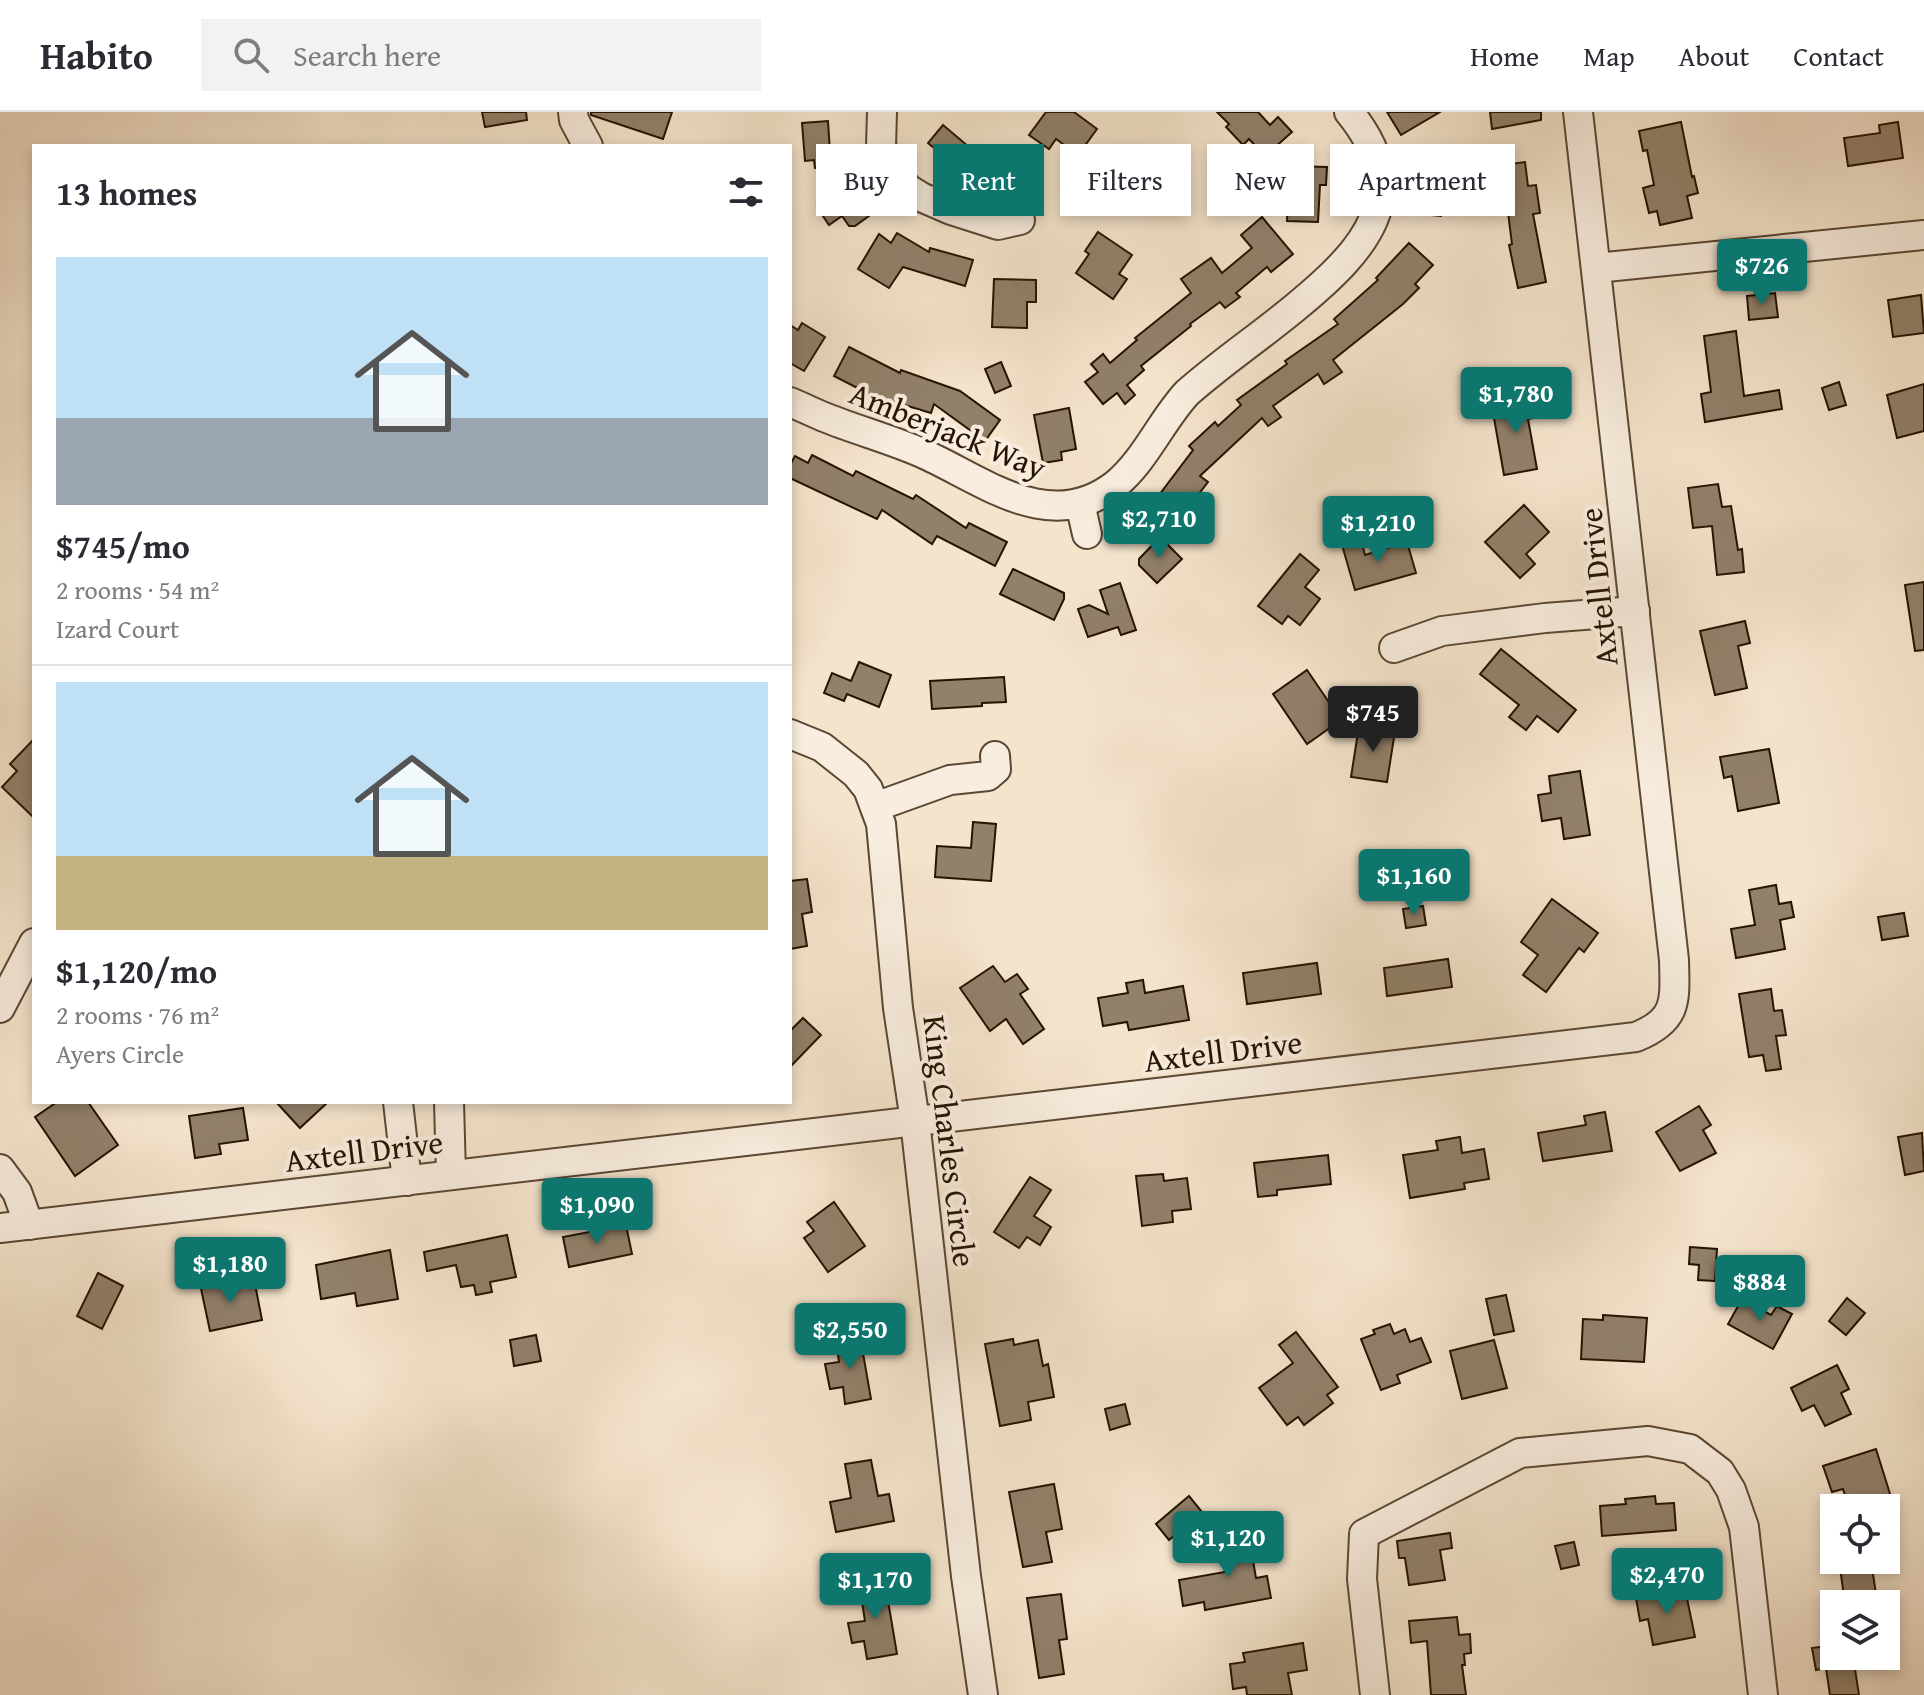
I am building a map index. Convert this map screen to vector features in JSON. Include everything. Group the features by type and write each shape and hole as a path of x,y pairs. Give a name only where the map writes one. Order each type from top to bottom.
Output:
{"street":[{"path":"573,112 587,144"},
{"path":"882,112 881,147 908,189 951,210 998,225 1020,220"},
{"name":"Amberjack Way","path":"792,403 926,455 991,489 1027,503 1063,506 1098,496 1127,474 1172,409 1187,393 1330,279 1365,238 1379,204 1380,183 1372,145 1349,112"},
{"name":"Axtell Drive","path":"29,1225 1621,1039 1654,1030 1665,1021 1673,1004 1674,960 1578,112"},
{"path":"1596,268 1924,235"},
{"path":"1080,503 1087,534"},
{"path":"1394,648 1442,631 1635,611"},
{"name":"King Charles Circle","path":"792,735 822,747 856,774 868,789 884,844 898,1008 915,1121 966,1576 983,1695"},
{"path":"875,807 950,780 988,776 996,769 995,756"},
{"path":"0,1008 32,947"},
{"path":"398,1104 407,1181"},
{"path":"449,1104 451,1175"},
{"path":"0,1169 17,1192 29,1225 0,1228"},
{"path":"1375,1695 1362,1579 1364,1534 1520,1453 1648,1441 1690,1449 1720,1472 1731,1490 1748,1549 1763,1695"}],"building":[{"path":"482,112 526,112 527,120 485,127"},
{"path":"591,112 672,112 663,139 591,115"},
{"path":"1046,112 1074,112 1097,129 1086,144 1063,144 1056,139 1049,149 1029,135"},
{"path":"1217,112 1258,112 1270,125 1278,117 1292,132 1278,144 1254,144 1249,139 1242,144 1226,127 1229,124"},
{"path":"1387,112 1440,112 1401,135"},
{"path":"1490,112 1541,112 1541,120 1492,129"},
{"path":"828,121 830,144 816,144 816,168 814,160 805,161 802,123"},
{"path":"1681,122 1698,193 1687,196 1692,218 1660,225 1657,211 1649,213 1643,188 1654,185 1647,150 1643,151 1639,131"},
{"path":"1898,122 1903,158 1848,166 1844,138 1880,133 1879,125"},
{"path":"943,125 966,144 933,144 933,147 928,143"},
{"path":"1525,162 1528,186 1536,185 1540,213 1533,214 1546,282 1518,288 1509,245 1512,244 1508,216 1515,216 1515,163"},
{"path":"1314,167 1327,167 1326,185 1320,185 1318,222 1287,221 1287,216 1314,216"},
{"path":"823,216 842,216 829,225"},
{"path":"842,216 869,216 855,226 849,226"},
{"path":"1262,217 1293,254 1271,272 1267,267 1236,293 1240,297 1225,308 1220,302 1141,366 1144,370 1127,385 1135,395 1125,404 1117,393 1103,404 1085,382 1098,372 1091,364 1103,354 1110,363 1137,340 1135,338 1191,293 1181,279 1211,258 1222,273 1252,248 1241,235"},
{"path":"1098,232 1132,255 1119,274 1127,279 1113,299 1076,273 1089,254 1085,251"},
{"path":"897,233 929,252 930,248 973,260 965,286 903,267 889,288 858,269 879,234 891,243"},
{"path":"1409,243 1433,265 1415,284 1419,288 1403,304 1333,360 1342,372 1324,384 1318,374 1273,406 1281,417 1268,426 1262,418 1200,476 1208,482 1178,521 1153,503 1193,450 1189,446 1215,422 1218,426 1241,405 1237,400 1338,324 1334,319 1378,280 1376,278"},
{"path":"994,279 1036,280 1036,302 1027,302 1027,328 992,327"},
{"path":"1775,293 1778,317 1749,320 1747,296"},
{"path":"1921,295 1924,333 1893,337 1888,300"},
{"path":"802,323 825,337 804,371 792,364 792,326 798,330"},
{"path":"1736,331 1744,396 1779,390 1782,409 1705,422 1701,394 1711,392 1704,336"},
{"path":"849,347 900,373 901,370 960,391 1000,420 985,441 934,404 931,413 871,395 834,376"},
{"path":"1001,362 1011,386 995,393 985,369"},
{"path":"1839,382 1846,405 1829,410 1822,388"},
{"path":"1924,384 1924,431 1897,438 1887,395"},
{"path":"1530,394 1534,418 1528,419 1537,469 1504,475 1494,418 1502,417 1499,399"},
{"path":"1069,408 1076,449 1061,452 1062,460 1043,463 1034,415"},
{"path":"812,455 853,476 856,471 913,499 916,495 966,528 969,523 1007,542 995,566 937,536 932,544 882,510 877,519 792,479 795,456 808,463"},
{"path":"1718,484 1722,507 1731,506 1738,550 1742,549 1744,572 1717,575 1712,526 1693,528 1688,488"},
{"path":"1524,505 1549,532 1526,554 1535,564 1520,578 1485,542"},
{"path":"1160,537 1182,559 1157,583 1139,565 1139,559"},
{"path":"1361,540 1365,555 1407,542 1416,573 1355,590 1342,545"},
{"path":"1300,554 1319,570 1305,587 1320,599 1300,625 1288,616 1282,624 1258,606"},
{"path":"1013,569 1064,593 1054,620 1000,594"},
{"path":"1924,582 1924,650 1915,651 1905,585"},
{"path":"1120,583 1136,630 1121,635 1118,627 1088,637 1078,609 1089,605 1108,614 1100,590"},
{"path":"1745,621 1750,643 1738,646 1747,688 1715,695 1700,631"},
{"path":"1501,649 1576,710 1558,732 1537,716 1526,730 1509,717 1519,705 1480,674"},
{"path":"859,662 891,675 879,707 847,694 844,701 824,693 832,673 851,681"},
{"path":"1307,670 1341,720 1307,744 1273,694"},
{"path":"1004,677 1006,702 932,709 930,681"},
{"path":"1359,726 1395,731 1387,782 1351,777"},
{"path":"32,741 32,816 2,787 17,771 10,764"},
{"path":"1769,749 1779,803 1738,811 1732,776 1724,778 1720,757"},
{"path":"1580,771 1590,835 1564,839 1561,818 1542,821 1538,795 1551,793 1549,776"},
{"path":"973,822 996,824 991,881 935,877 937,846 971,848"},
{"path":"807,879 812,912 802,914 807,946 792,949 792,881"},
{"path":"1776,885 1779,904 1791,902 1794,917 1780,920 1785,949 1736,958 1731,929 1755,925 1749,890"},
{"path":"1552,899 1598,933 1584,952 1579,948 1546,992 1523,975 1538,955 1521,942"},
{"path":"1423,906 1426,925 1406,928 1403,909"},
{"path":"1904,913 1908,936 1882,940 1878,917"},
{"path":"1448,959 1452,987 1387,996 1384,968"},
{"path":"1317,963 1321,994 1247,1004 1243,973"},
{"path":"993,966 1005,982 1017,974 1028,989 1020,994 1044,1029 1023,1044 1006,1019 990,1031 960,988"},
{"path":"1143,980 1145,993 1183,986 1189,1020 1129,1030 1127,1022 1103,1026 1098,998 1128,993 1126,983"},
{"path":"1771,989 1774,1011 1782,1010 1786,1035 1776,1036 1781,1069 1766,1071 1763,1055 1749,1057 1739,994"},
{"path":"803,1018 821,1035 792,1065 792,1029"},
{"path":"54,1104 89,1104 118,1145 75,1176 35,1117"},
{"path":"278,1104 326,1104 300,1128"},
{"path":"1699,1106 1711,1125 1703,1130 1716,1153 1680,1171 1656,1132"},
{"path":"243,1108 248,1140 219,1144 221,1154 195,1158 189,1116"},
{"path":"1605,1112 1612,1151 1543,1161 1538,1133 1586,1125 1584,1116"},
{"path":"1922,1133 1924,1171 1905,1175 1898,1137"},
{"path":"1460,1137 1462,1153 1484,1149 1489,1179 1464,1183 1465,1189 1410,1198 1403,1155 1438,1150 1436,1141"},
{"path":"1328,1155 1331,1184 1277,1190 1277,1195 1258,1197 1254,1163"},
{"path":"1163,1174 1164,1181 1187,1178 1191,1209 1172,1211 1173,1222 1142,1226 1136,1176"},
{"path":"1030,1177 1051,1190 1034,1216 1051,1227 1040,1245 1027,1237 1019,1248 994,1232"},
{"path":"834,1202 865,1246 828,1272 804,1238 814,1231 807,1222"},
{"path":"626,1225 632,1254 569,1267 563,1237"},
{"path":"507,1235 516,1277 490,1282 492,1292 476,1295 474,1285 461,1287 456,1265 427,1271 424,1252"},
{"path":"1690,1247 1717,1249 1715,1281 1698,1280 1699,1265 1689,1264"},
{"path":"390,1250 398,1299 357,1306 355,1293 321,1299 316,1265"},
{"path":"98,1273 123,1286 102,1329 77,1316"},
{"path":"228,1278 230,1290 255,1284 262,1320 210,1331 200,1284"},
{"path":"1506,1295 1514,1331 1494,1335 1486,1299"},
{"path":"1847,1298 1865,1313 1846,1335 1829,1321"},
{"path":"1742,1299 1771,1315 1777,1306 1792,1314 1773,1349 1728,1324"},
{"path":"1603,1315 1647,1318 1644,1362 1581,1359 1583,1319 1603,1320"},
{"path":"1390,1324 1394,1334 1405,1329 1410,1342 1421,1338 1431,1362 1397,1375 1400,1383 1381,1390 1361,1339 1375,1334 1373,1330"},
{"path":"1296,1332 1338,1387 1327,1395 1333,1403 1304,1425 1298,1417 1287,1425 1259,1388 1293,1363 1279,1345"},
{"path":"536,1335 541,1361 514,1366 510,1340"},
{"path":"860,1336 871,1399 845,1404 843,1387 830,1389 825,1364 839,1362 836,1340"},
{"path":"1013,1339 1014,1345 1038,1340 1043,1366 1048,1364 1054,1397 1028,1402 1031,1420 1000,1426 985,1344"},
{"path":"1494,1340 1507,1388 1462,1399 1450,1351"},
{"path":"1837,1365 1849,1389 1841,1393 1851,1414 1825,1426 1814,1405 1802,1411 1791,1388"},
{"path":"1125,1404 1130,1424 1110,1430 1105,1409"},
{"path":"1876,1449 1890,1494 1845,1494 1843,1489 1832,1492 1823,1466"},
{"path":"871,1460 878,1496 889,1494 894,1521 836,1532 830,1502 851,1498 845,1464"},
{"path":"1054,1484 1062,1529 1046,1532 1052,1562 1023,1567 1009,1492"},
{"path":"1189,1496 1202,1512 1169,1540 1156,1524"},
{"path":"1655,1496 1656,1504 1674,1503 1676,1530 1602,1536 1600,1506 1626,1504 1625,1499"},
{"path":"1248,1532 1256,1578 1267,1576 1271,1598 1205,1610 1204,1602 1183,1606 1179,1580 1225,1572 1219,1538"},
{"path":"1450,1533 1452,1548 1440,1550 1445,1580 1409,1585 1405,1558 1399,1558 1397,1541"},
{"path":"1574,1542 1579,1565 1561,1569 1555,1546"},
{"path":"1841,1574 1873,1574 1875,1590 1843,1590"},
{"path":"884,1577 897,1654 867,1659 864,1641 852,1643 848,1623 865,1621 859,1582"},
{"path":"1685,1589 1695,1637 1653,1645 1648,1619 1640,1621 1636,1598"},
{"path":"1061,1594 1067,1639 1059,1640 1064,1674 1039,1678 1027,1598"},
{"path":"1457,1617 1459,1635 1470,1634 1471,1653 1464,1654 1465,1665 1462,1665 1466,1695 1431,1695 1427,1641 1411,1643 1409,1621"},
{"path":"1303,1643 1307,1670 1288,1673 1292,1695 1247,1695 1246,1687 1233,1689 1230,1664 1245,1662 1243,1653"},
{"path":"1820,1647 1820,1669 1816,1670 1812,1648"},
{"path":"1826,1670 1855,1670 1859,1695 1830,1695"}]}
